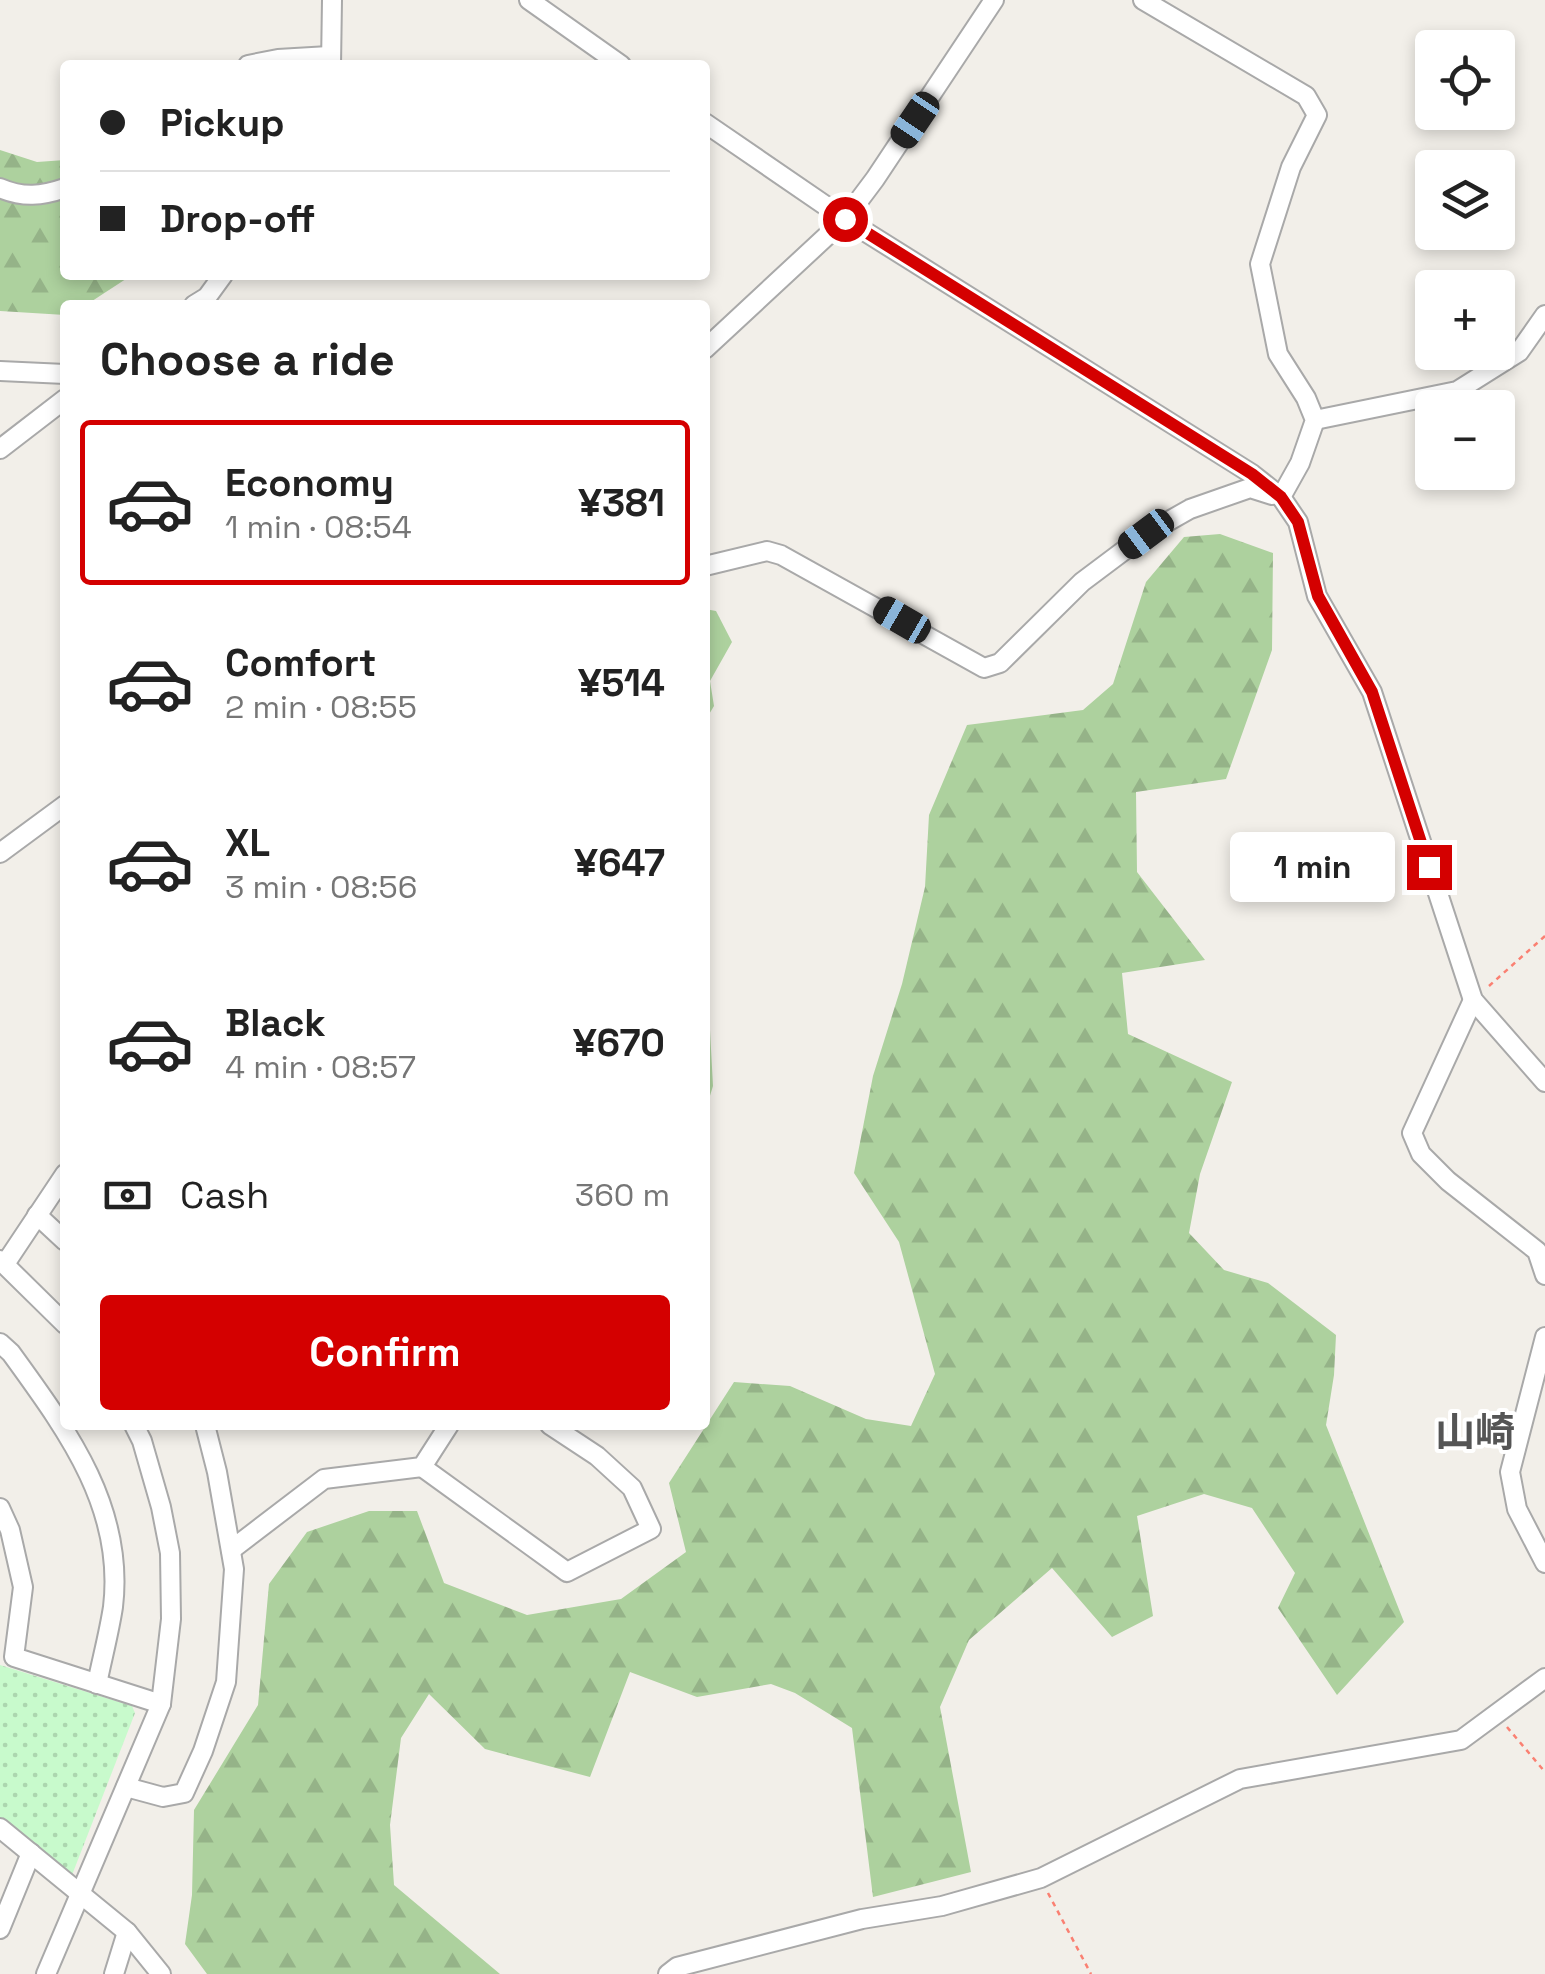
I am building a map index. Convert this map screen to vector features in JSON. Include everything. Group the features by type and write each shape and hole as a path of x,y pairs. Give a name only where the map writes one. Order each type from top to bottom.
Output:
{"street":[{"path":"330,60 332,0"},
{"path":"529,0 614,60"},
{"path":"710,345 845,219 994,0"},
{"path":"1144,0 1306,96 1317,115 1292,167 1260,264 1278,354 1315,420 1300,463 1281,497"},
{"path":"273,60 304,60"},
{"path":"710,125 845,219 1252,474 1281,497 1298,522 1318,596 1372,692 1473,1000 1545,1082"},
{"path":"0,188 35,196 60,189"},
{"path":"202,300 219,280"},
{"path":"1315,420 1457,391 1520,352 1545,315"},
{"path":"0,371 60,374"},
{"path":"0,449 60,403"},
{"path":"710,565 767,551 781,555 984,668 1000,663 1082,582 1160,526 1190,509 1250,488 1281,497"},
{"path":"0,853 60,809"},
{"path":"1473,1000 1412,1133 1421,1154 1448,1180 1537,1251 1545,1275"},
{"path":"60,1182 2,1262 60,1319"},
{"path":"38,1215 60,1236"},
{"path":"1545,1337 1510,1472 1517,1509 1545,1563"},
{"path":"0,1343 12,1353 60,1420"},
{"path":"67,1430 112,1539 113,1604 97,1684"},
{"path":"46,1974 161,1704 171,1618 170,1554 161,1507 137,1430"},
{"path":"126,1787 163,1798 184,1794 226,1682 234,1569 206,1430"},
{"path":"422,1467 446,1430"},
{"path":"231,1550 324,1480 422,1467 567,1572 651,1529 632,1488 597,1456 558,1430"},
{"path":"0,1508 10,1530 23,1588 14,1657 161,1704"},
{"path":"674,1972 862,1919 942,1906 1041,1878 1240,1779 1461,1740 1545,1678"},
{"path":"0,1828 127,1932 161,1974"},
{"path":"0,1929 31,1852"},
{"path":"114,1974 127,1932"}],"path":[{"path":"1473,1000 1545,936"},
{"path":"1497,1716 1545,1772"},
{"path":"1041,1878 1091,1974"}],"green space":[{"path":"0,150 37,162 60,160 60,280 124,280 94,300 60,300 60,315 0,311"},
{"path":"1220,534 1273,553 1272,650 1226,779 1136,792 1137,872 1205,960 1122,973 1128,1034 1232,1082 1200,1174 1189,1233 1224,1270 1268,1283 1336,1335 1326,1425 1404,1622 1337,1695 1278,1608 1295,1573 1252,1508 1204,1494 1137,1516 1153,1616 1112,1637 1052,1568 969,1640 940,1707 971,1872 873,1897 852,1728 795,1693 771,1684 697,1697 630,1672 590,1777 485,1749 429,1694 401,1738 390,1825 394,1885 500,1974 207,1974 185,1944 192,1895 194,1810 258,1705 269,1584 307,1532 369,1511 417,1511 444,1583 527,1615 621,1599 686,1552 669,1483 703,1430 710,1430 710,1419 734,1382 790,1386 866,1419 911,1426 935,1374 899,1242 854,1173 873,1076 902,984 925,887 929,815 967,725 1083,710 1113,684 1146,582 1184,537"},
{"path":"710,610 716,611 732,642 710,681"},
{"path":"710,681 714,706 710,713"},
{"path":"710,1030 713,1086 710,1096"},
{"path":"0,1665 132,1706 135,1713 72,1875 65,1876 0,1820"}],"district":[{"name":"山崎","path":"1475,1432"}],"route":[{"path":"845,219 1252,474 1281,497 1298,522 1318,596 1372,692 1429,867"}]}
